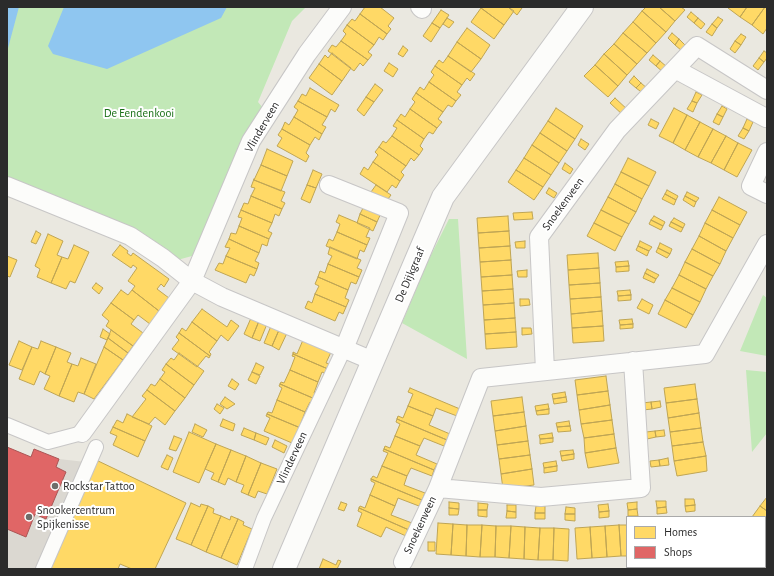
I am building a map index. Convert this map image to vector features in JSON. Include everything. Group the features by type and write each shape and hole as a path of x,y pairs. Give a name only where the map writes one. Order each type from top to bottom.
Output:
{"street":[{"name":"Vlinderveen","path":"7,425 48,442 82,433 192,281 251,141 307,54 342,7"},
{"name":"De Dijkgraaf","path":"284,569 442,197 582,7"},
{"name":"Snoekenveen","path":"545,371 539,237 617,130 697,46 767,90"},
{"path":"675,69 767,118"},
{"path":"767,152 750,186 767,194"},
{"name":"Vlinderveen","path":"245,569 264,518 344,349 399,213 329,185"},
{"path":"7,186 130,236 163,258 192,281 222,296 373,360"},
{"name":"Snoekenveen","path":"403,562 438,488 481,378 705,354 767,244"},
{"name":"Snoekenveen","path":"438,488 541,497 641,488 633,361"},
{"path":"43,569 96,447"}],"green space":[{"name":"De Eendenkooi","path":"7,7 306,7 292,21 258,102 263,108 195,257 192,256 170,262 7,179"},
{"path":"449,219 458,219 467,359 402,323 427,263"},
{"path":"763,295 767,298 767,356 740,351"},
{"path":"746,370 767,372 767,433 752,452"}],"shaded area":[{"path":"59,459 103,464 53,569 7,569 7,529 26,537 35,514 46,518 66,472 56,467"}],"water":[{"path":"7,7 19,7 7,52"},
{"path":"64,7 227,7 221,18 107,69 53,54 48,46"}],"building: Homes":[{"path":"365,7 380,7 394,18 388,26 391,29 387,34 360,14"},
{"path":"508,7 514,11 504,25 481,8"},
{"path":"508,7 520,7 522,8 517,15"},
{"path":"646,7 659,7 675,21 666,32 642,11"},
{"path":"659,7 681,7 685,10 675,21"},
{"path":"747,7 740,17 728,8"},
{"path":"747,7 765,7 752,25 740,17"},
{"path":"765,7 767,7 767,28 763,34 752,25"},
{"path":"481,8 504,25 494,39 471,22"},
{"path":"441,10 449,15 440,28 432,23"},
{"path":"642,11 666,32 656,43 633,22"},
{"path":"691,12 698,18 694,23 687,17"},
{"path":"360,14 387,34 383,40 379,37 374,45 347,25 352,19 355,21"},
{"path":"718,17 723,20 717,28 712,24"},
{"path":"447,18 454,22 449,28 443,24"},
{"path":"698,18 705,24 701,29 694,23"},
{"path":"633,22 656,43 647,53 623,33"},
{"path":"432,23 440,28 431,42 423,36"},
{"path":"712,24 717,28 712,36 706,32"},
{"path":"347,25 374,45 368,52 372,55 368,60 341,41 346,34 343,31"},
{"path":"467,28 490,45 481,59 457,42"},
{"path":"623,33 647,53 637,64 614,44"},
{"path":"672,33 679,39 675,45 668,38"},
{"path":"741,34 746,37 741,45 735,41"},
{"path":"679,39 686,46 682,51 675,45"},
{"path":"341,41 368,60 363,66 360,63 354,71 328,51 332,45 336,47"},
{"path":"735,41 741,45 735,53 730,49"},
{"path":"457,42 481,59 471,72 448,56"},
{"path":"614,44 637,64 627,75 604,54"},
{"path":"403,46 408,50 403,57 398,54"},
{"path":"764,51 767,53 767,58 764,62 759,58"},
{"path":"332,53 351,68 342,81 319,64 325,55 328,58"},
{"path":"604,54 627,75 618,86 595,65"},
{"path":"653,55 660,61 656,66 649,60"},
{"path":"448,56 475,74 470,81 467,78 462,85 435,66 439,60 443,63"},
{"path":"759,58 764,62 758,70 753,66"},
{"path":"660,61 667,67 663,72 656,66"},
{"path":"389,63 398,69 393,77 384,71"},
{"path":"319,64 342,81 332,95 309,78"},
{"path":"595,65 618,86 608,97 584,76"},
{"path":"435,66 462,85 457,92 461,95 456,101 429,82 434,75 431,72"},
{"path":"634,76 641,83 636,88 629,82"},
{"path":"429,82 456,101 452,107 448,105 443,112 416,93 420,87 424,90"},
{"path":"641,83 648,89 644,94 636,88"},
{"path":"375,84 383,90 374,102 366,97"},
{"path":"310,88 339,105 335,112 331,109 327,117 298,101 302,94 306,96"},
{"path":"696,92 702,95 697,103 692,101"},
{"path":"416,93 443,112 438,119 442,122 437,128 410,109 415,102 412,99"},
{"path":"366,97 374,102 364,116 357,110"},
{"path":"615,98 629,111 624,116 610,103"},
{"path":"298,101 327,117 322,125 326,127 322,134 294,117 298,110 294,107"},
{"path":"692,101 697,103 693,112 687,109"},
{"path":"722,106 727,109 723,117 717,114"},
{"path":"556,108 583,126 575,139 548,121"},
{"path":"674,108 687,115 673,143 659,136"},
{"path":"410,109 437,128 433,134 429,132 424,139 397,120 401,114 405,117"},
{"path":"717,114 723,117 719,125 713,122"},
{"path":"687,115 700,122 685,150 673,143"},
{"path":"294,117 322,134 319,140 315,137 310,145 282,129 285,122 289,125"},
{"path":"651,119 659,123 656,129 648,125"},
{"path":"747,119 753,122 749,131 743,128"},
{"path":"397,120 424,139 420,146 423,149 419,155 392,136 397,128 393,126"},
{"path":"548,121 575,139 567,151 540,133"},
{"path":"700,122 713,129 698,157 685,150"},
{"path":"743,128 749,131 744,139 738,136"},
{"path":"282,129 310,145 306,153 309,156 306,162 277,146 282,138 278,135"},
{"path":"713,129 726,136 711,163 698,157"},
{"path":"540,133 567,151 559,163 532,145"},
{"path":"392,136 419,155 414,161 411,158 406,166 379,147 383,141 386,143"},
{"path":"726,136 738,143 724,170 711,163"},
{"path":"581,139 589,144 585,150 578,145"},
{"path":"738,143 752,150 737,177 724,170"},
{"path":"532,145 559,163 551,175 524,158"},
{"path":"379,147 406,166 401,172 404,175 400,181 373,162 378,155 375,152"},
{"path":"267,149 293,161 287,176 261,165"},
{"path":"524,158 551,175 543,187 516,170"},
{"path":"628,158 656,172 649,186 621,172"},
{"path":"373,162 400,181 396,188 392,185 387,192 360,174 364,167 368,170"},
{"path":"565,163 573,169 570,174 562,169"},
{"path":"261,165 287,176 281,191 254,180"},
{"path":"313,170 322,174 316,188 307,185"},
{"path":"516,170 543,187 534,200 508,182"},
{"path":"621,172 649,186 642,199 615,184"},
{"path":"254,179 285,192 281,201 285,203 282,209 251,196 255,188 251,187"},
{"path":"615,184 642,199 636,212 608,197"},
{"path":"307,185 316,188 310,203 301,199"},
{"path":"376,185 391,195 385,203 371,192"},
{"path":"549,188 557,193 554,198 546,193"},
{"path":"667,190 678,196 676,200 665,194"},
{"path":"687,192 699,198 696,202 685,196"},
{"path":"665,194 676,200 674,205 662,199"},
{"path":"251,196 282,209 279,216 275,214 272,223 241,210 244,203 248,204"},
{"path":"685,196 696,202 694,207 683,200"},
{"path":"608,197 636,212 629,224 601,210"},
{"path":"719,197 747,212 740,225 712,210"},
{"path":"364,206 381,213 377,222 360,214"},
{"path":"241,210 272,223 268,231 272,233 269,239 239,226 242,218 238,217"},
{"path":"601,210 629,224 622,237 594,223"},
{"path":"712,210 740,225 733,238 705,223"},
{"path":"532,212 533,219 514,220 513,213"},
{"path":"360,214 377,222 373,231 357,223"},
{"path":"339,215 370,228 366,237 370,238 367,245 337,232 340,224 336,222"},
{"path":"508,216 509,231 478,233 477,218"},
{"path":"654,216 665,222 663,226 651,220"},
{"path":"674,218 685,224 683,228 671,222"},
{"path":"651,220 663,226 661,230 649,224"},
{"path":"671,222 683,228 681,232 669,226"},
{"path":"594,223 622,237 615,251 587,236"},
{"path":"705,223 733,238 726,251 699,236"},
{"path":"239,226 269,239 267,246 262,244 259,253 229,239 231,233 236,234"},
{"path":"36,231 41,234 36,244 31,242"},
{"path":"509,231 510,246 479,248 478,233"},
{"path":"337,232 367,245 364,252 360,250 357,259 326,246 329,239 333,241"},
{"path":"48,234 63,241 57,255 62,257 51,283 37,277 40,269 35,266"},
{"path":"699,236 726,251 720,264 692,249"},
{"path":"229,239 259,253 255,261 259,263 257,269 226,256 230,248 225,247"},
{"path":"525,241 525,248 516,248 515,242"},
{"path":"640,241 652,247 649,251 638,246"},
{"path":"660,243 672,249 670,254 658,248"},
{"path":"74,245 89,252 75,283 70,281 66,289 51,283 62,257 68,259"},
{"path":"120,245 128,251 127,253 131,256 133,253 169,279 164,287 161,284 157,289 169,298 159,311 132,290 135,286 128,281 137,268 133,265 131,268 112,255"},
{"path":"510,246 511,260 480,262 479,248"},
{"path":"638,246 649,251 647,256 636,250"},
{"path":"330,247 361,260 357,268 362,270 359,277 328,264 332,256 328,254"},
{"path":"658,248 670,254 667,258 656,252"},
{"path":"692,249 720,264 713,276 685,262"},
{"path":"598,253 599,268 568,270 567,255"},
{"path":"7,256 17,260 10,277 7,276"},
{"path":"226,256 257,269 254,276 250,274 246,283 215,270 219,263 223,264"},
{"path":"511,260 512,275 481,277 480,262"},
{"path":"628,261 629,266 616,267 615,262"},
{"path":"685,262 713,276 706,289 679,275"},
{"path":"328,264 359,277 356,284 351,282 348,290 318,277 320,271 325,273"},
{"path":"629,266 629,271 616,272 616,267"},
{"path":"599,268 600,283 569,285 568,270"},
{"path":"647,269 659,275 656,279 645,273"},
{"path":"527,270 527,277 518,277 517,271"},
{"path":"645,273 656,279 654,283 643,278"},
{"path":"512,275 513,289 482,291 481,277"},
{"path":"679,275 706,289 700,302 672,288"},
{"path":"318,277 348,290 345,298 349,300 346,307 315,294 319,286 315,284"},
{"path":"96,283 103,288 99,294 92,288"},
{"path":"600,283 601,297 570,299 569,285"},
{"path":"672,288 700,302 693,315 665,300"},
{"path":"513,289 514,303 483,305 482,291"},
{"path":"121,290 128,295 132,290 159,311 150,324 138,315 134,320 111,303"},
{"path":"630,290 631,295 618,296 617,291"},
{"path":"315,294 346,307 343,314 339,312 335,321 305,308 308,301 312,303"},
{"path":"631,295 631,300 618,301 618,296"},
{"path":"601,297 602,311 571,314 570,299"},
{"path":"520,299 529,299 530,305 520,306"},
{"path":"642,299 653,305 649,314 637,308"},
{"path":"665,300 693,315 686,328 658,314"},
{"path":"111,303 134,320 131,324 143,333 133,346 106,326 109,321 102,315"},
{"path":"514,303 515,318 484,320 483,305"},
{"path":"202,309 227,327 231,320 239,326 228,341 221,335 217,341 192,322"},
{"path":"602,311 603,326 572,328 571,314"},
{"path":"251,318 259,321 252,338 244,334"},
{"path":"515,318 516,332 485,334 484,320"},
{"path":"632,319 633,324 620,325 619,320"},
{"path":"259,321 267,324 260,341 252,338"},
{"path":"192,322 217,341 209,352 211,354 210,356 179,333 182,328 186,331"},
{"path":"633,324 633,328 620,329 620,325"},
{"path":"271,326 279,330 272,346 264,343"},
{"path":"603,326 604,341 573,343 572,328"},
{"path":"522,328 531,328 532,334 522,335"},
{"path":"103,329 110,334 107,340 100,337"},
{"path":"111,330 133,346 128,353 108,338"},
{"path":"279,330 287,333 279,350 272,346"},
{"path":"516,332 517,347 486,349 485,334"},
{"path":"179,333 210,356 209,358 206,356 197,367 172,349 179,340 176,337"},
{"path":"108,338 128,353 123,360 104,347"},
{"path":"303,340 331,352 326,363 330,364 328,369 293,354 293,352 297,354"},
{"path":"19,341 32,347 22,370 9,365"},
{"path":"41,341 56,347 45,374 40,371 34,385 19,379 32,347 38,349"},
{"path":"56,347 71,353 67,362 72,364 59,396 44,389 50,376 45,374"},
{"path":"104,347 123,360 94,399 84,394"},
{"path":"179,353 204,371 194,385 166,364 171,358 174,360"},
{"path":"293,354 328,369 326,374 322,372 318,382 290,370 295,357 292,356"},
{"path":"81,358 96,364 84,394 78,392 74,402 59,396 72,364 78,366"},
{"path":"256,363 264,367 260,375 252,372"},
{"path":"166,364 194,385 185,398 160,379 165,372 162,370"},
{"path":"290,370 318,382 314,393 318,394 315,399 280,384 281,382 284,383"},
{"path":"252,372 260,376 256,384 248,380"},
{"path":"606,376 608,391 577,395 575,380"},
{"path":"160,379 185,398 175,411 147,390 151,384 155,386"},
{"path":"232,379 239,384 235,390 228,386"},
{"path":"280,384 315,399 313,404 310,402 305,412 277,400 282,388 279,386"},
{"path":"695,384 697,399 666,403 664,388"},
{"path":"410,388 460,409 457,416 436,408 433,416 408,406 413,394 408,392"},
{"path":"147,390 175,411 165,425 155,417 149,424 132,417 146,399 142,396"},
{"path":"608,391 610,405 579,410 577,395"},
{"path":"565,392 566,397 553,399 552,394"},
{"path":"225,397 235,404 227,409 220,404"},
{"path":"522,397 524,412 493,416 491,401"},
{"path":"566,397 567,402 554,404 553,399"},
{"path":"697,399 699,413 668,418 666,403"},
{"path":"277,400 305,412 301,423 305,424 303,429 267,414 268,412 272,413"},
{"path":"660,401 661,407 652,409 651,402"},
{"path":"651,402 652,409 643,410 642,403"},
{"path":"217,404 224,408 220,414 214,409"},
{"path":"548,404 549,409 536,411 535,406"},
{"path":"610,405 612,420 581,424 579,410"},
{"path":"408,406 433,416 429,425 450,434 447,440 397,419 398,416 403,418"},
{"path":"549,409 549,414 537,415 536,411"},
{"path":"524,412 526,426 495,431 493,416"},
{"path":"699,413 701,428 670,432 668,418"},
{"path":"127,414 152,426 145,441 113,427 117,420 123,423"},
{"path":"267,414 303,429 292,443 264,431 270,418 266,416"},
{"path":"223,419 235,424 233,431 220,426"},
{"path":"397,419 447,440 444,446 424,438 420,446 395,436 400,424 396,422"},
{"path":"612,420 614,434 584,438 581,424"},
{"path":"569,421 570,426 557,427 556,423"},
{"path":"195,424 207,430 203,437 192,432"},
{"path":"526,426 528,441 497,445 495,431"},
{"path":"570,426 571,431 558,432 557,427"},
{"path":"113,427 145,441 138,457 113,445 117,436 110,433"},
{"path":"244,428 256,433 254,440 241,435"},
{"path":"701,428 703,442 672,446 670,432"},
{"path":"664,430 665,436 656,437 655,431"},
{"path":"655,431 656,437 647,439 646,432"},
{"path":"189,432 216,444 199,483 173,472"},
{"path":"256,433 269,438 266,445 254,440"},
{"path":"552,433 553,438 540,439 539,435"},
{"path":"614,434 616,448 585,453 584,438"},
{"path":"174,436 182,439 176,451 169,449"},
{"path":"395,436 420,446 416,455 437,464 434,470 384,449 385,446 390,448"},
{"path":"553,438 553,442 540,444 540,439"},
{"path":"275,440 287,446 284,453 272,447"},
{"path":"528,441 530,455 499,459 497,445"},
{"path":"703,442 706,456 674,461 672,446"},
{"path":"216,444 231,450 218,482 211,479 214,473 205,469"},
{"path":"616,448 619,463 588,468 585,453"},
{"path":"384,449 434,470 432,476 411,468 407,476 382,466 388,453 383,451"},
{"path":"231,450 246,456 236,482 228,478 225,485 218,482"},
{"path":"573,450 574,454 561,456 560,451"},
{"path":"574,454 574,459 562,461 561,456"},
{"path":"167,455 173,458 168,470 161,467"},
{"path":"530,455 532,469 501,474 499,459"},
{"path":"246,456 261,463 248,495 241,492 244,485 236,482"},
{"path":"706,456 707,471 677,476 674,461"},
{"path":"668,458 669,465 660,466 659,460"},
{"path":"94,459 186,503 155,569 132,569 120,564 118,569 43,569"},
{"path":"659,460 660,466 651,467 650,461"},
{"path":"556,461 557,466 544,468 543,463"},
{"path":"261,463 277,469 267,494 258,491 255,498 248,495"},
{"path":"382,466 407,476 404,485 425,493 422,500 371,479 373,476 377,478"},
{"path":"557,466 557,471 544,473 544,468"},
{"path":"532,469 534,485 503,489 501,474"},
{"path":"371,479 422,500 419,506 398,498 395,506 370,495 375,483 371,481"},
{"path":"370,495 395,506 391,515 412,523 409,530 359,508 360,506 365,508"},
{"path":"767,497 767,511 760,506"},
{"path":"685,499 694,499 695,505 685,506"},
{"path":"656,501 666,501 666,507 657,508"},
{"path":"341,502 347,504 344,511 338,509"},
{"path":"449,502 459,503 459,509 449,508"},
{"path":"637,502 637,509 628,510 627,503"},
{"path":"191,503 200,507 201,504 208,506 191,545 176,539"},
{"path":"478,503 488,504 487,510 478,510"},
{"path":"608,504 609,511 599,512 598,505"},
{"path":"507,505 516,505 516,512 507,511"},
{"path":"695,505 695,511 686,512 685,506"},
{"path":"208,506 214,509 213,513 221,516 206,552 191,545"},
{"path":"536,506 545,506 545,513 535,513"},
{"path":"760,506 767,511 767,533 766,516 753,516"},
{"path":"566,507 575,508 575,514 565,514"},
{"path":"666,507 667,513 657,514 657,508"},
{"path":"359,508 409,530 406,536 386,527 381,537 357,526 362,513 358,511"},
{"path":"449,508 459,509 458,515 449,515"},
{"path":"637,509 638,516 628,516 628,510"},
{"path":"478,510 487,510 487,517 478,516"},
{"path":"507,511 516,512 516,518 506,518"},
{"path":"609,511 609,517 599,518 599,512"},
{"path":"535,513 545,513 545,519 535,519"},
{"path":"565,514 575,514 575,521 565,520"},
{"path":"221,516 230,520 231,516 238,519 221,558 206,552"},
{"path":"238,519 244,522 243,525 252,529 237,565 221,558"},
{"path":"438,523 453,524 451,555 436,554"},
{"path":"453,524 467,525 466,556 451,555"},
{"path":"467,525 482,525 480,557 466,556"},
{"path":"482,525 496,526 495,557 480,557"},
{"path":"619,525 626,525 626,556 621,556"},
{"path":"619,525 621,556 607,557 605,526"},
{"path":"496,526 511,526 509,558 495,557"},
{"path":"511,526 525,527 524,559 509,558"},
{"path":"605,526 607,557 592,558 590,527"},
{"path":"525,527 540,528 538,560 524,559"},
{"path":"590,527 592,558 577,559 575,528"},
{"path":"540,528 554,528 553,560 538,560"},
{"path":"554,528 569,529 568,561 553,560"},
{"path":"428,542 435,542 435,551 428,551"},
{"path":"323,559 336,565 338,560 341,561 337,569 319,569"}],"building: Shops":[{"path":"7,447 31,457 34,449 59,459 56,467 66,472 46,519 35,514 26,537 7,529"}],"place":[{"name":"Rockstar Tattoo","path":"55,486"},
{"name":"Snookercentrum Spijkenisse","path":"29,517"}]}
